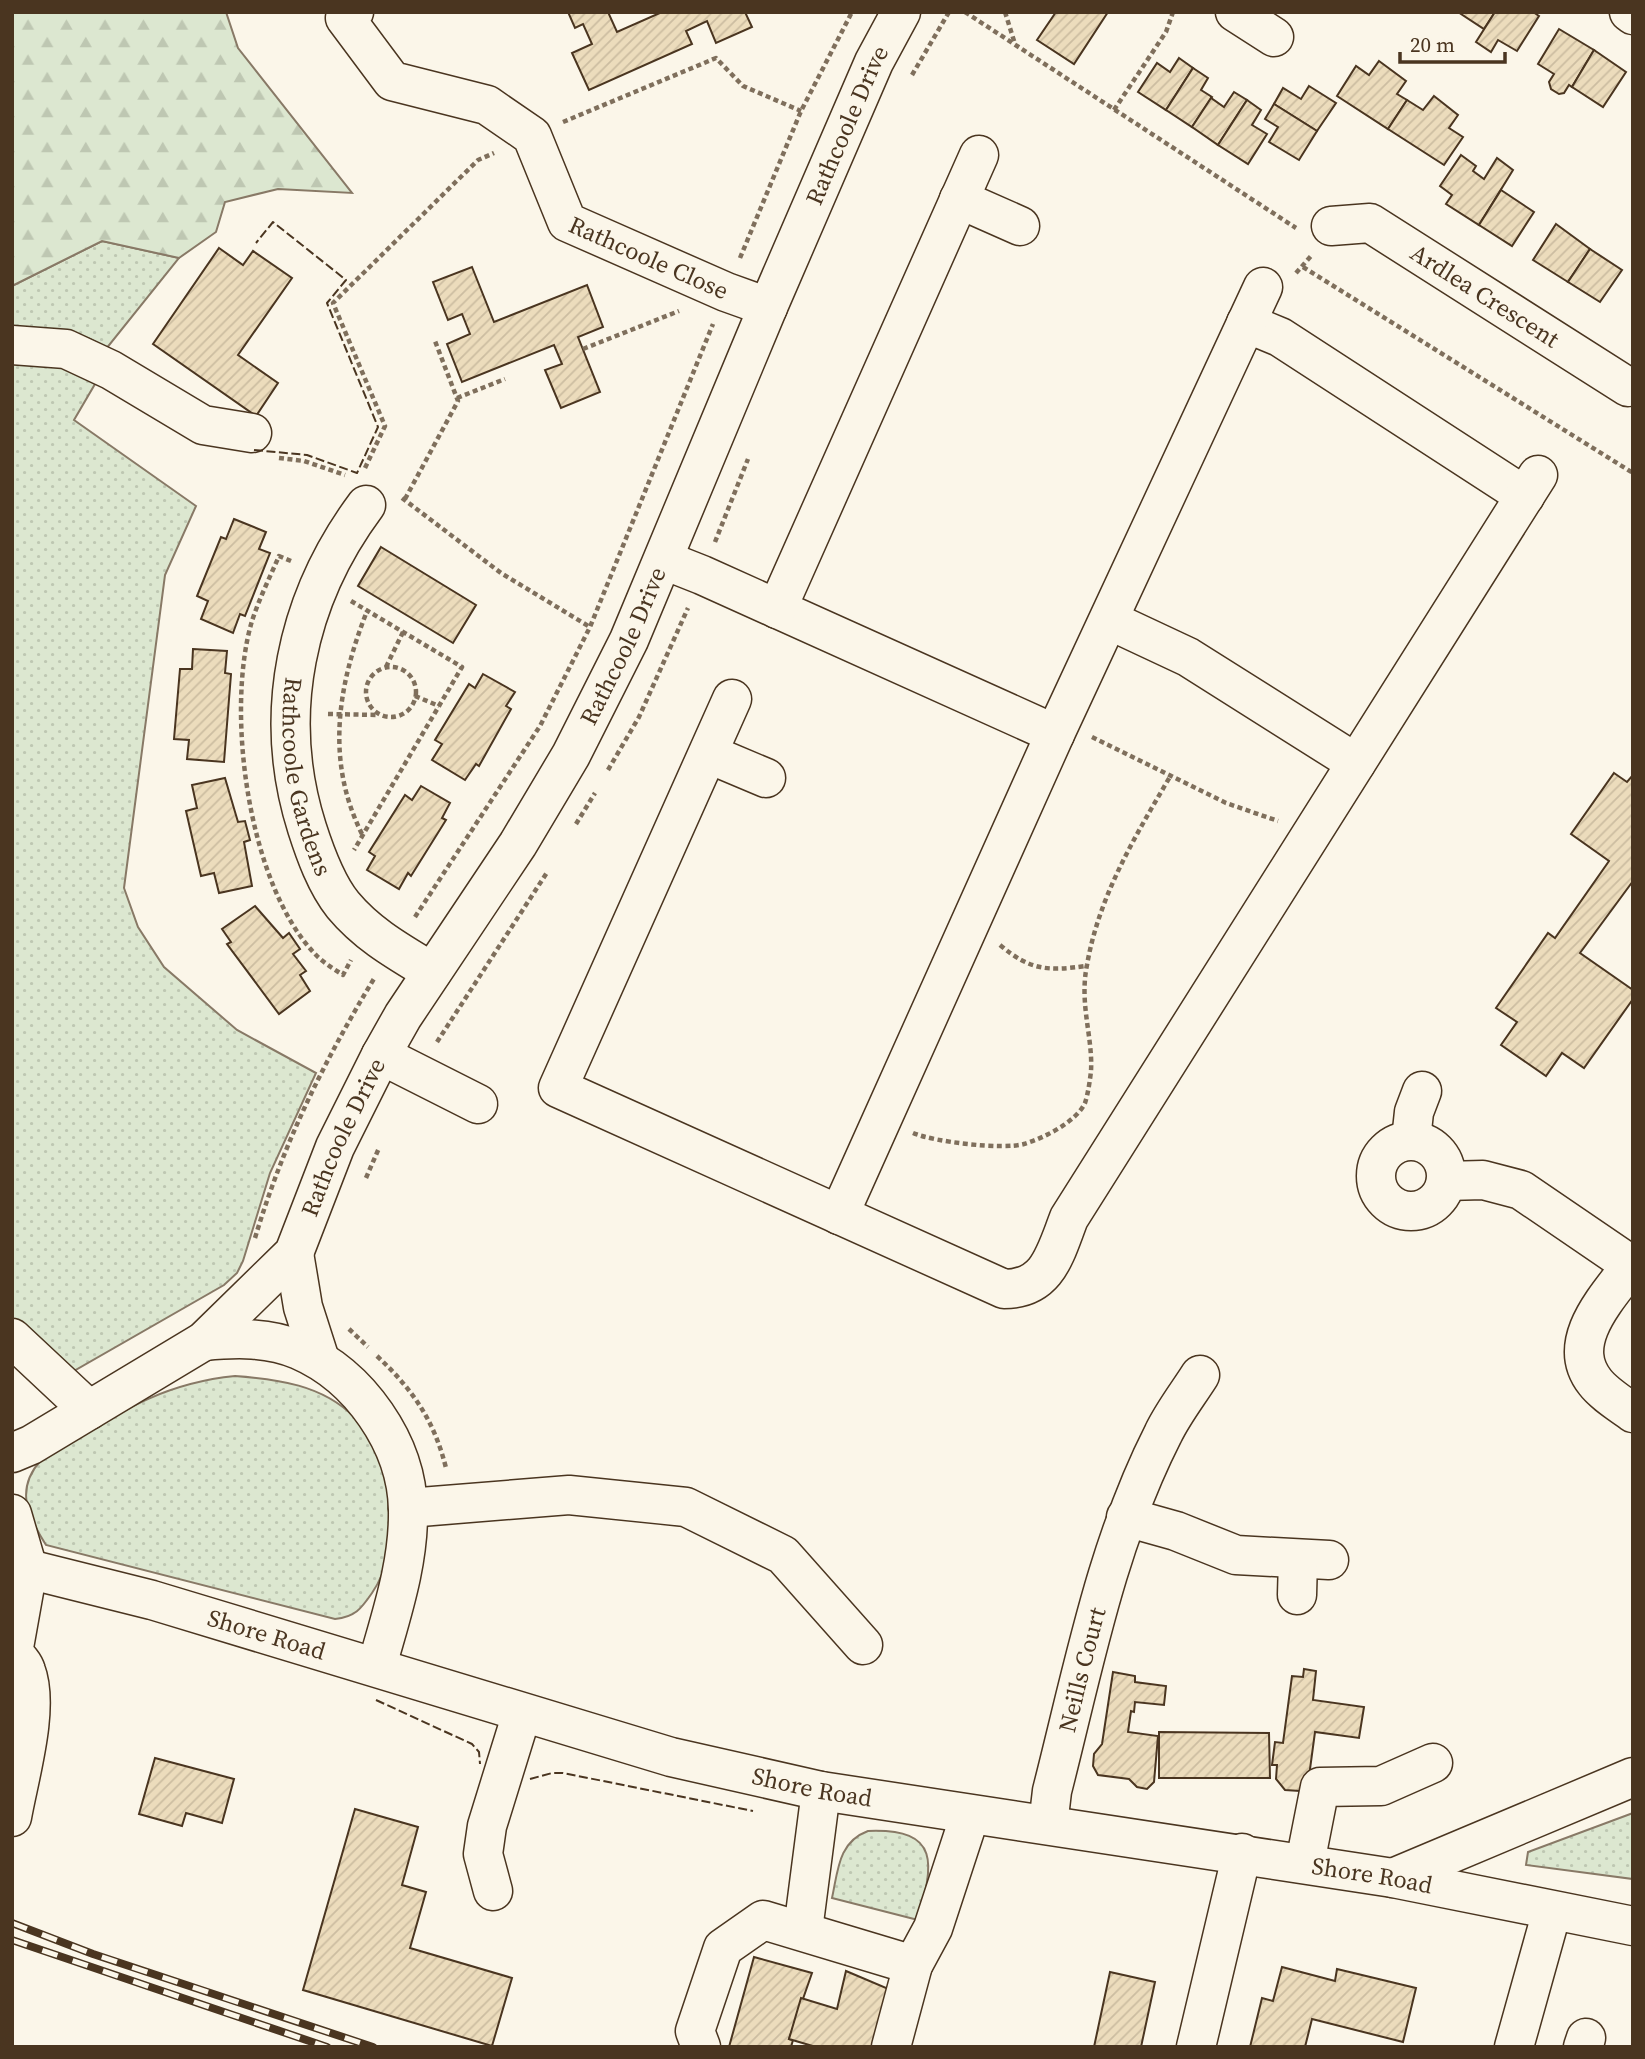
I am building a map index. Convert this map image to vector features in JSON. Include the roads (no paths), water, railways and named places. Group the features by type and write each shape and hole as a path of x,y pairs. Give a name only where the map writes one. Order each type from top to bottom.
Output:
{"street":[{"name":"Rathcoole Close","path":"354,12 345,18 391,81 487,105 532,136 567,222 714,287 768,307"},
{"name":"Rathcoole Drive","path":"12,1485 22,1449 204,1341 236,1313 294,1253 335,1147 381,1055 432,972 518,844 571,755 629,640 874,62 901,12"},
{"path":"1235,12 1274,37"},
{"path":"777,609 979,155"},
{"path":"959,200 1020,226"},
{"name":"Ardlea Crescent","path":"1331,226 1370,223 1628,387 1633,386"},
{"path":"839,1215 1059,728 1263,287"},
{"path":"732,699 558,1088 1004,1289 1024,1289 1045,1272 1069,1218 1531,486 1280,337 1247,323"},
{"path":"12,345 66,349 111,370 204,425 264,446"},
{"name":"Rathcoole Gardens","path":"367,489 321,584 299,640 289,712 296,793 314,850 342,903 378,940 432,972"},
{"path":"664,560 1059,728"},
{"path":"1109,620 1188,657 1356,763"},
{"path":"709,754 766,778"},
{"path":"381,1055 478,1104"},
{"path":"1411,1140 1414,1112 1422,1091"},
{"path":"1411,1140 1433,1148 1441,1157 1446,1181 1443,1192 1427,1208 1404,1211 1385,1200 1375,1180 1381,1157 1389,1148 1411,1140"},
{"path":"1446,1181 1483,1180 1521,1190 1632,1264 1588,1327 1583,1356 1595,1382 1633,1413"},
{"path":"294,1253 303,1307 320,1360"},
{"path":"12,1338 89,1409"},
{"name":"Rathcoole Drive","path":"204,1341 238,1338 270,1341 298,1349 320,1360 340,1375 372,1409 391,1440 402,1469 408,1508 404,1571 377,1666"},
{"name":"Neills Court","path":"1048,1825 1052,1791 1109,1565 1125,1517 1164,1432 1200,1375"},
{"path":"408,1508 569,1495 686,1507 783,1555 863,1645"},
{"path":"12,1514 20,1567 13,1653 26,1669 30,1690 28,1728 12,1816"},
{"path":"1125,1517 1176,1531 1236,1555 1308,1571"},
{"name":"Shore Road","path":"20,1567 152,1600 671,1757 821,1791 1305,1863 1633,1926"},
{"path":"493,1891 483,1854 487,1826 522,1713"},
{"path":"1305,1863 1320,1787 1381,1786 1433,1763"},
{"path":"1393,1878 1633,1777"},
{"path":"803,1930 821,1791"},
{"path":"891,2047 912,1965 933,1928 970,1815"},
{"path":"1196,2047 1242,1853"},
{"path":"1514,2047 1552,1911"},
{"path":"701,2047 695,2031 723,1948 763,1920 912,1965"}],"railway":[{"path":"12,1923 93,1954 373,2047"},
{"path":"12,1940 327,2047"}]}
